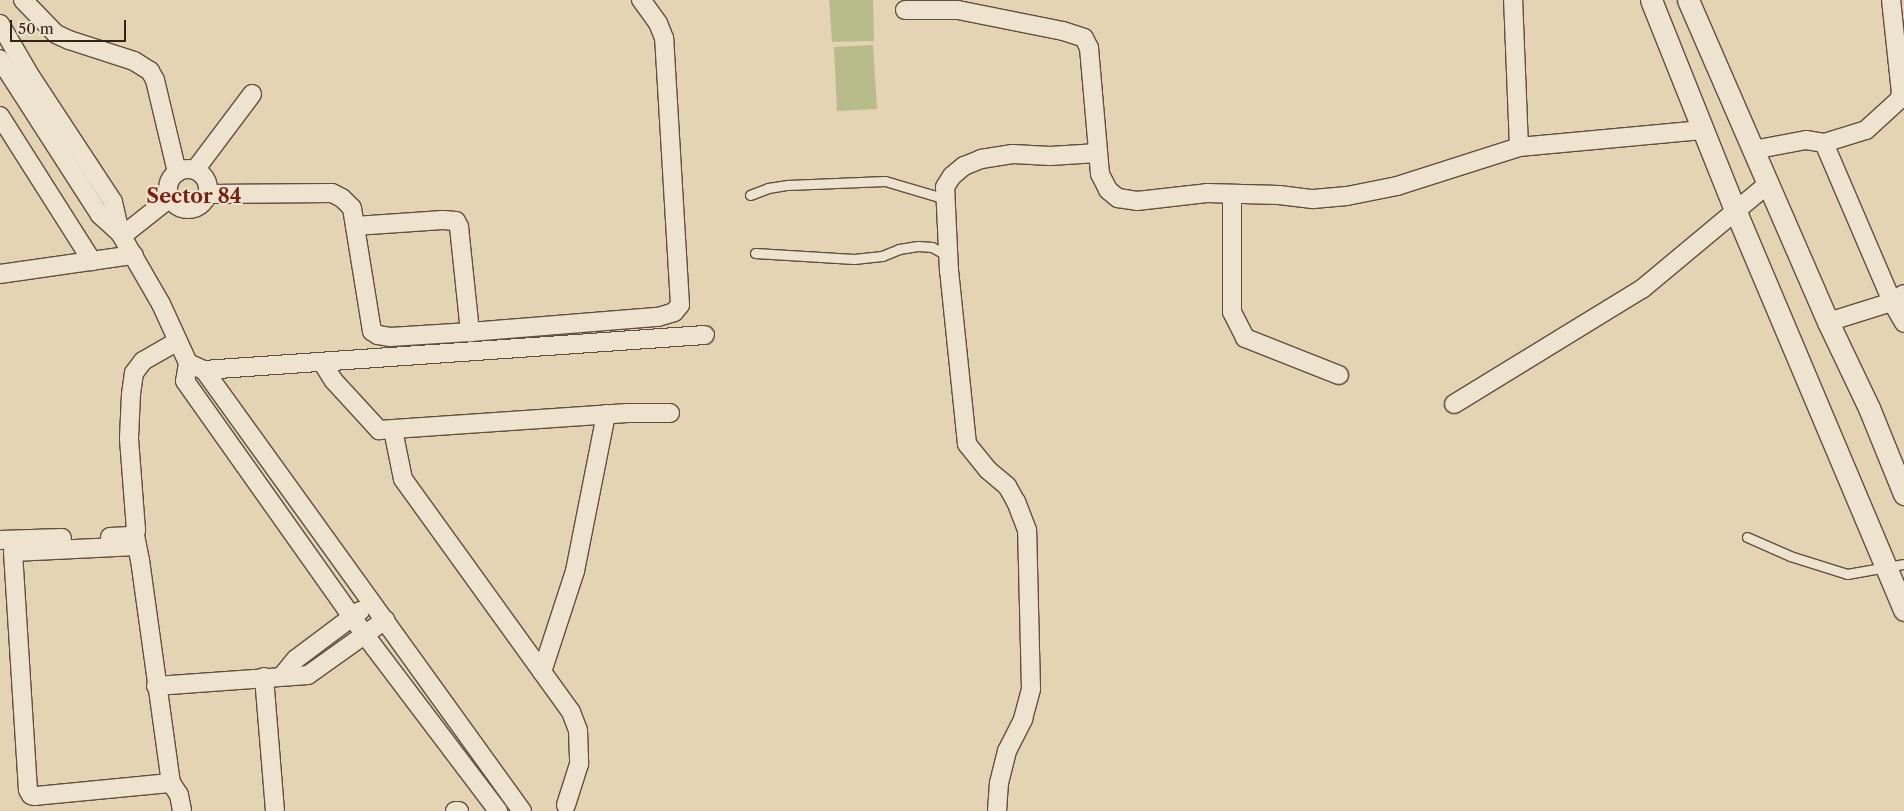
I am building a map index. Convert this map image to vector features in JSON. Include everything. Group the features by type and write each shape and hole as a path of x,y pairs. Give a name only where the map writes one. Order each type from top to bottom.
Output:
{"street":[{"path":"23,0 56,34 134,61 150,71 155,80 177,172"},
{"path":"207,194 332,193 342,198 352,208 372,331 378,335 390,337 470,332 658,317 674,312 680,304 664,38 658,23 642,0"},
{"path":"1513,0 1519,147"},
{"path":"1651,0 1736,212 1895,566 1904,610"},
{"path":"1688,0 1828,322 1869,408 1904,494"},
{"path":"1753,150 1806,140 1824,143 1866,130 1899,100 1901,94 1891,0"},
{"path":"905,10 958,10 1063,31 1084,38 1089,48 1100,174 1108,190 1118,198 1137,200 1207,193 1279,195 1313,199 1347,196 1397,186 1519,147 1702,130"},
{"path":"0,24 24,82 100,216 121,234 134,255 178,342 372,602 522,811"},
{"path":"0,59 24,82"},
{"path":"195,170 252,94"},
{"path":"0,116 92,261"},
{"path":"1824,143 1898,298 1904,323"},
{"path":"997,811 999,783 1007,751 1023,719 1031,689 1027,530 1016,502 1007,486 988,470 967,444 948,256 945,187 952,176 964,166 981,159 1013,154 1050,156 1098,153"},
{"path":"186,169 195,170 203,176 207,184 207,194 203,202 194,208 185,209 176,205 170,198 168,188 170,179 177,172 186,169"},
{"path":"1454,404 1642,289 1768,184"},
{"path":"1232,194 1232,312 1238,327 1245,338 1339,375"},
{"path":"121,234 170,198"},
{"path":"355,226 443,220 456,221 459,227 470,332"},
{"path":"0,274 134,255"},
{"path":"1828,322 1898,298"},
{"path":"498,811 365,636 185,381 196,367 322,362 705,335"},
{"path":"178,342 143,361 134,373 129,438 136,540 156,686 170,783 179,795 182,811"},
{"path":"322,362 334,381 379,430 606,414 670,413"},
{"path":"542,672 575,571 606,414"},
{"path":"393,430 403,479 571,712 578,730 579,764 566,805"},
{"path":"0,540 122,537 136,540"},
{"path":"136,540 12,552 28,790 31,795 35,796 170,783"},
{"path":"282,676 296,659 372,602"},
{"path":"156,686 308,675 385,620"},
{"path":"264,677 275,811"}],"lane":[{"path":"750,195 768,188 788,185 886,181 946,199"},
{"path":"755,253 854,259 882,256 899,249 918,246 932,247 948,256"},
{"path":"1747,537 1790,556 1847,574 1895,566"}],"green space":[{"path":"829,0 873,0 874,41 832,42"},
{"path":"873,45 877,109 837,111 834,47"}],"district":[{"name":"Sector 84","path":"194,196"}]}
